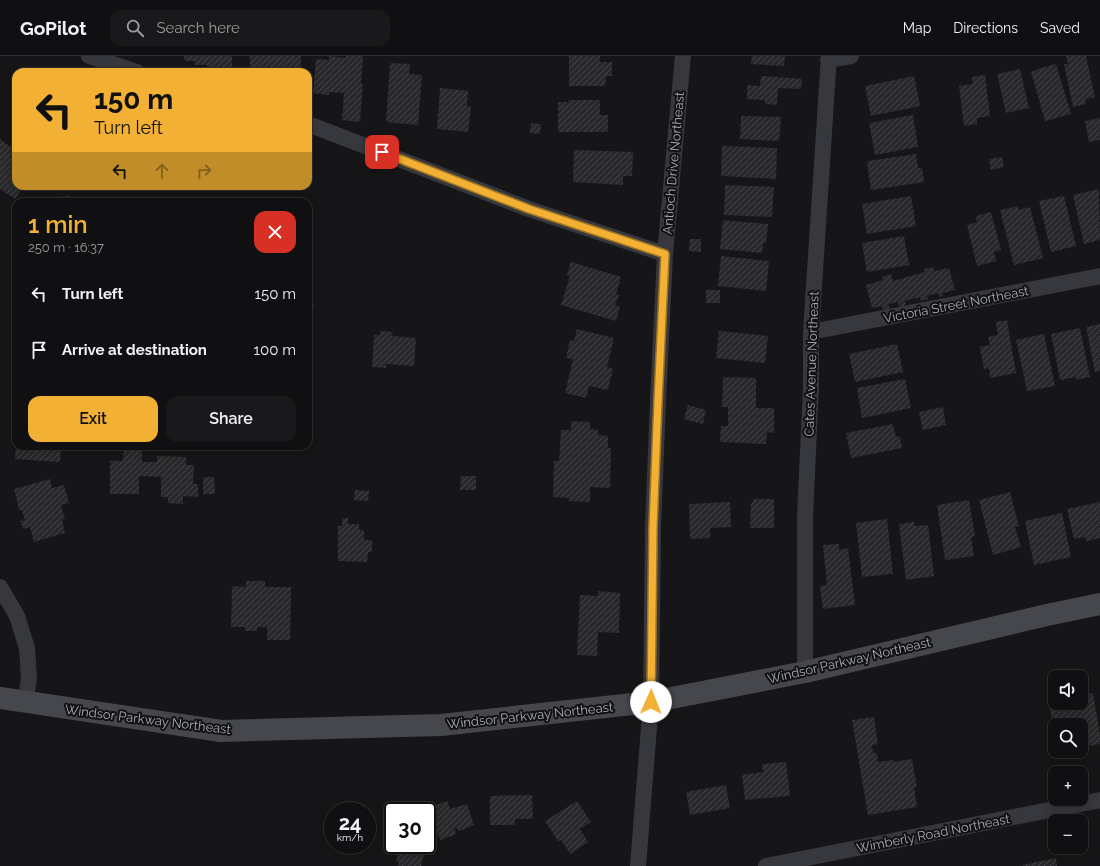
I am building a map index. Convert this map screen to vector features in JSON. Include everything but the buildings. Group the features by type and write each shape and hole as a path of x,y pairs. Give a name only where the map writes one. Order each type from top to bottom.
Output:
{"street":[{"path":"89,56 126,68"},
{"name":"Antioch Drive Northeast","path":"638,866 651,702 653,527 665,254 683,56"},
{"path":"829,58 851,56"},
{"name":"Cates Avenue Northeast","path":"804,672 805,516 811,387 811,332 829,58"},
{"path":"312,126 529,209 665,254"},
{"name":"Victoria Street Northeast","path":"811,332 1100,276"},
{"path":"0,586 17,616 27,648 29,679 25,703"},
{"name":"Windsor Parkway Northeast","path":"0,698 221,732 441,725 651,702 804,672 1100,604"},
{"name":"Wimberly Road Northeast","path":"766,866 1100,800"}],"route":[{"path":"382,152 529,209 665,254 653,527 651,702"}]}
